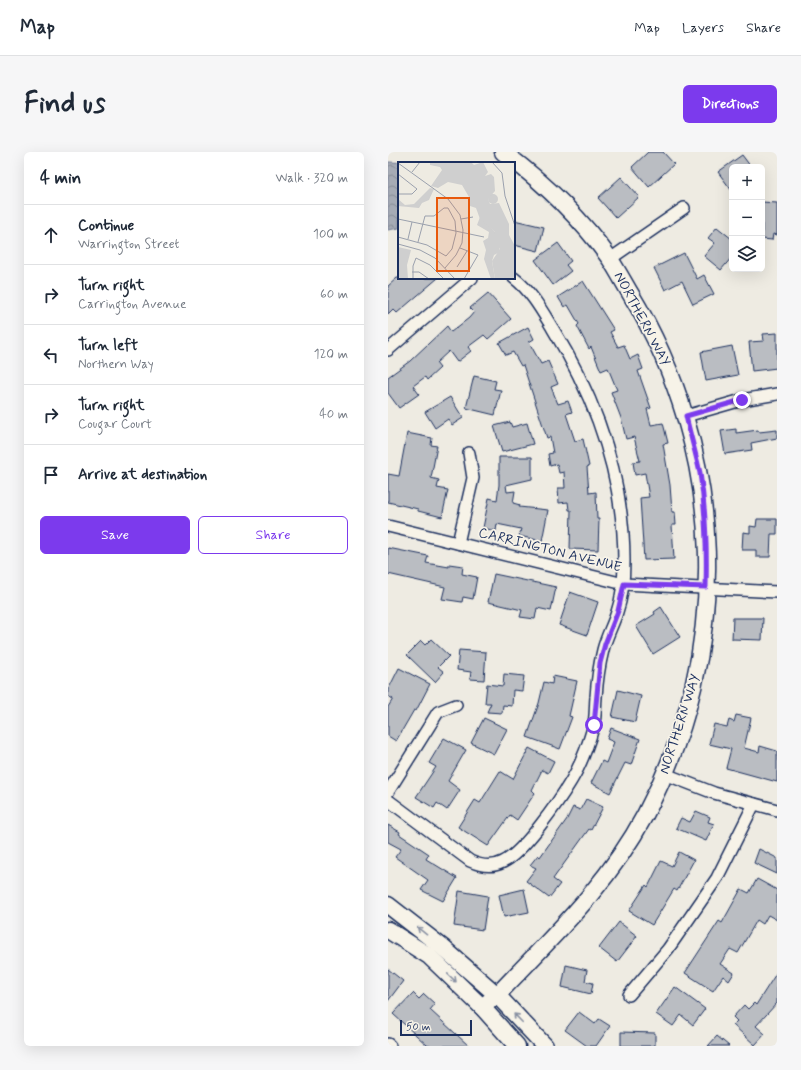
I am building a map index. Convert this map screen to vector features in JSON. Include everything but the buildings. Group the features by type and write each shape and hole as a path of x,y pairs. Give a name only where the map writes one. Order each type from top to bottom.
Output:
{"street":[{"name":"NORTHERN WAY","path":"482,1007 497,996 575,914 600,884 622,853 644,816 665,774 690,702 698,668 703,632 706,587 707,547 705,512 700,472 686,416 670,370 654,333 610,259 554,195 504,152"},
{"path":"610,259 684,208"},
{"path":"388,350 471,279"},
{"path":"388,800 475,863 491,866 503,862 515,854 572,780 594,725 600,663 605,644 618,611 624,584 623,532 613,468 605,440 585,386 573,362 540,308 521,284 515,279"},
{"path":"686,416 742,400 777,394"},
{"path":"458,543 473,478 469,454"},
{"name":"CARRINGTON AVENUE","path":"388,526 624,584 706,587 777,592"},
{"path":"388,792 438,712 456,705"},
{"path":"665,774 696,787 777,810"},
{"path":"629,996 668,949 717,878 754,804"},
{"path":"388,905 442,947 497,996 545,1046"},
{"path":"388,930 429,956 482,1007 517,1046"}],"water":[{"path":"388,162 398,162 398,228 388,230"}],"route":[{"path":"594,725 600,663 605,644 618,611 624,584 706,587 707,547 705,512 700,472 686,416 742,400"}]}
